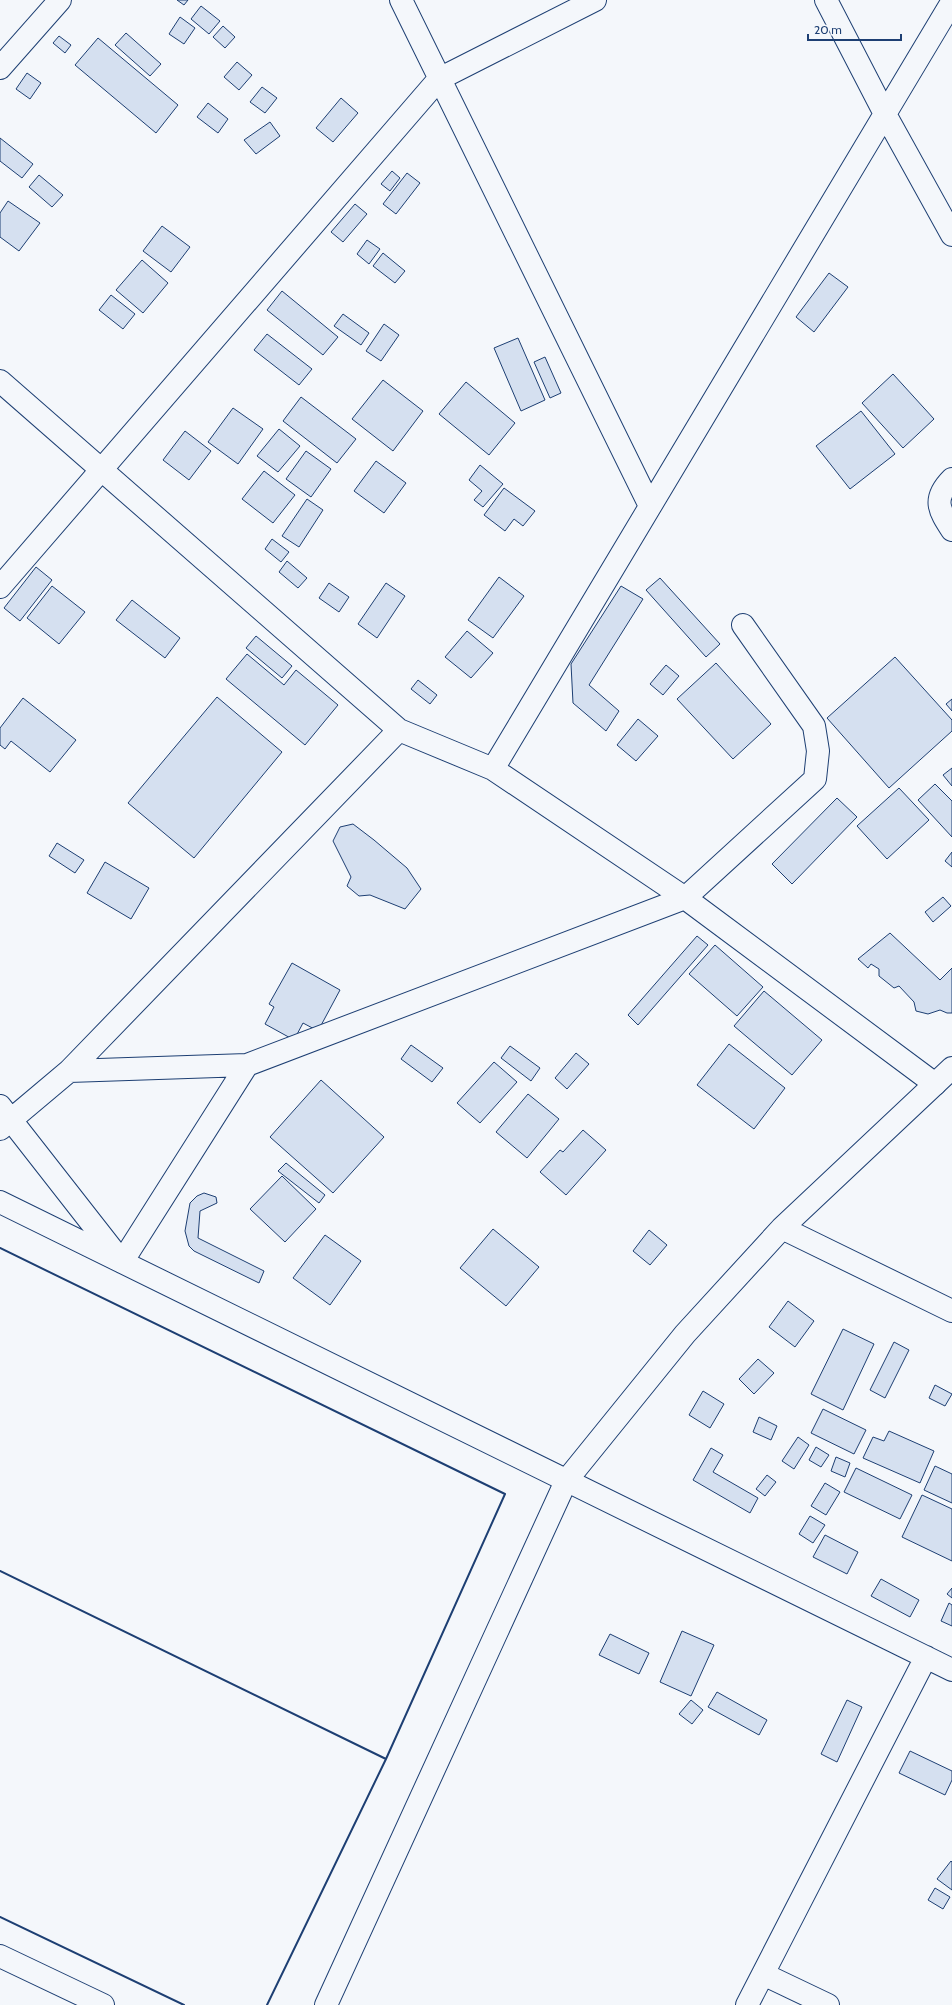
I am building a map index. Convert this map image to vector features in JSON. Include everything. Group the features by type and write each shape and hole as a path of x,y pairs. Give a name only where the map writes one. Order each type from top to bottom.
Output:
{"street":[{"path":"0,68 60,0"},
{"path":"401,0 650,506"},
{"path":"0,587 439,78 595,0"},
{"path":"826,0 885,114 952,235"},
{"path":"493,769 952,2"},
{"path":"0,381 400,730 493,769 685,898 935,1084"},
{"path":"952,479 940,494 939,510 952,530"},
{"path":"69,1071 247,1065 685,898 815,779 818,751 814,726 743,625"},
{"path":"122,1262 3,1118 69,1071 400,730"},
{"path":"122,1262 247,1065"},
{"path":"326,2005 566,1481 686,1334 782,1228 952,1068"},
{"path":"0,1202 952,1670"},
{"path":"782,1228 952,1311"},
{"path":"747,2005 926,1657"},
{"path":"0,1956 103,2005"},
{"path":"763,1974 828,2005"}],"building":[{"path":"177,0 188,0 184,5"},
{"path":"201,6 220,21 209,34 191,19"},
{"path":"180,17 195,28 184,44 169,34"},
{"path":"223,26 235,37 225,48 213,37"},
{"path":"126,33 161,64 150,76 115,45"},
{"path":"59,36 71,45 65,53 53,43"},
{"path":"98,38 178,105 156,133 75,65"},
{"path":"237,62 252,75 239,90 224,77"},
{"path":"27,73 41,83 30,99 16,89"},
{"path":"262,87 277,98 265,113 250,102"},
{"path":"341,98 358,113 333,142 316,128"},
{"path":"208,103 228,119 218,133 197,117"},
{"path":"270,122 280,136 256,154 244,140"},
{"path":"0,138 33,164 22,178 0,161"},
{"path":"392,171 400,178 390,191 381,184"},
{"path":"407,173 420,183 396,214 383,204"},
{"path":"39,175 63,195 52,207 29,187"},
{"path":"8,201 40,223 19,251 0,237 0,213"},
{"path":"355,204 367,214 343,242 331,232"},
{"path":"162,226 190,247 171,272 143,251"},
{"path":"367,240 380,249 369,264 357,254"},
{"path":"383,253 405,271 395,283 373,266"},
{"path":"142,260 168,283 143,313 116,290"},
{"path":"829,273 848,287 814,332 796,317"},
{"path":"282,291 338,337 323,355 267,310"},
{"path":"111,295 135,314 123,329 99,310"},
{"path":"343,314 369,333 361,345 334,326"},
{"path":"384,324 399,335 381,361 366,351"},
{"path":"267,334 312,369 299,385 254,350"},
{"path":"518,338 545,400 521,411 494,348"},
{"path":"545,357 561,393 550,398 534,362"},
{"path":"893,374 934,419 903,448 862,403"},
{"path":"383,380 423,411 393,451 352,419"},
{"path":"466,382 515,423 489,455 439,414"},
{"path":"301,397 356,439 337,463 283,421"},
{"path":"233,408 263,429 238,464 208,442"},
{"path":"861,411 895,454 850,489 816,446"},
{"path":"279,429 300,446 278,472 257,456"},
{"path":"185,431 211,451 189,480 163,460"},
{"path":"306,451 331,469 311,497 286,479"},
{"path":"376,461 406,483 384,513 354,491"},
{"path":"480,465 503,484 483,507 474,500 482,491 469,480"},
{"path":"264,471 295,495 273,523 242,499"},
{"path":"504,488 535,511 523,526 514,519 505,531 484,515"},
{"path":"307,499 323,510 299,547 282,536"},
{"path":"272,539 289,552 281,562 265,549"},
{"path":"287,561 307,578 298,588 279,572"},
{"path":"36,567 52,580 20,621 4,608"},
{"path":"499,577 524,596 493,638 468,620"},
{"path":"660,578 720,644 706,657 646,590"},
{"path":"329,583 349,597 339,612 319,598"},
{"path":"386,583 405,596 377,638 358,624"},
{"path":"52,586 85,612 59,644 27,618"},
{"path":"621,586 643,599 589,685 619,711 606,731 573,703 571,664"},
{"path":"132,600 180,638 165,658 116,620"},
{"path":"467,631 493,653 471,678 445,657"},
{"path":"256,636 292,666 282,678 246,648"},
{"path":"247,654 284,685 296,670 338,705 305,745 226,679"},
{"path":"895,657 952,720 952,731 889,788 827,718"},
{"path":"716,663 771,724 733,759 677,699"},
{"path":"666,665 679,676 663,695 650,684"},
{"path":"418,680 437,695 430,704 411,689"},
{"path":"217,697 282,752 194,858 128,803"},
{"path":"23,698 76,740 50,772 11,741 5,749 0,745 0,728"},
{"path":"952,699 952,711 946,704"},
{"path":"638,719 658,736 636,761 617,745"},
{"path":"952,768 952,786 943,775"},
{"path":"935,784 952,801 952,837 918,800"},
{"path":"899,788 929,820 887,859 857,826"},
{"path":"837,798 857,817 792,884 772,864"},
{"path":"353,824 407,868 421,889 405,909 370,895 359,896 347,886 351,877 333,841 340,827"},
{"path":"57,843 84,860 75,873 49,856"},
{"path":"952,852 952,867 945,861"},
{"path":"105,862 149,888 131,919 87,893"},
{"path":"943,897 951,906 933,922 925,912"},
{"path":"890,933 940,980 952,968 952,1013 947,1013 940,1010 928,1014 916,1011 914,1002 899,986 894,988 879,976 879,969 871,964 868,968 858,959"},
{"path":"697,936 708,945 638,1025 628,1015"},
{"path":"715,945 763,987 737,1016 689,974"},
{"path":"292,963 340,990 318,1031 303,1023 294,1040 265,1024 274,1007 269,1004"},
{"path":"764,991 822,1040 792,1075 734,1026"},
{"path":"729,1044 785,1088 754,1129 697,1085"},
{"path":"411,1045 443,1068 432,1082 401,1059"},
{"path":"510,1046 540,1068 531,1081 501,1058"},
{"path":"576,1053 589,1064 567,1089 555,1078"},
{"path":"494,1062 517,1082 480,1123 457,1103"},
{"path":"321,1080 384,1137 333,1193 270,1137"},
{"path":"528,1094 559,1119 527,1158 496,1132"},
{"path":"583,1130 606,1150 566,1195 540,1172 560,1150 563,1152"},
{"path":"286,1163 325,1195 319,1203 278,1171"},
{"path":"282,1176 316,1209 285,1242 250,1209"},
{"path":"204,1193 216,1197 217,1203 200,1211 198,1238 264,1271 259,1283 194,1251 189,1246 185,1231 190,1203 197,1196"},
{"path":"493,1229 539,1267 506,1306 460,1268"},
{"path":"649,1230 667,1245 650,1265 633,1251"},
{"path":"325,1235 361,1261 330,1305 293,1278"},
{"path":"788,1301 814,1321 795,1347 769,1327"},
{"path":"843,1329 874,1344 843,1410 811,1394"},
{"path":"894,1342 909,1350 885,1398 870,1390"},
{"path":"758,1359 774,1373 754,1394 739,1379"},
{"path":"935,1385 952,1394 945,1406 929,1398"},
{"path":"703,1391 724,1404 710,1428 689,1415"},
{"path":"823,1409 866,1430 854,1454 811,1433"},
{"path":"759,1417 777,1426 771,1440 753,1432"},
{"path":"889,1431 934,1451 920,1483 863,1458 873,1437 884,1441"},
{"path":"798,1437 809,1445 794,1469 782,1461"},
{"path":"816,1447 829,1455 821,1467 809,1460"},
{"path":"711,1448 723,1455 713,1472 758,1498 750,1513 693,1480"},
{"path":"836,1457 850,1463 845,1477 831,1471"},
{"path":"935,1466 952,1474 952,1503 924,1490"},
{"path":"856,1468 912,1495 900,1519 844,1492"},
{"path":"767,1475 776,1482 765,1496 756,1489"},
{"path":"825,1483 840,1492 826,1515 811,1506"},
{"path":"922,1495 952,1509 952,1561 902,1537"},
{"path":"810,1516 825,1525 813,1543 799,1534"},
{"path":"825,1535 858,1552 847,1574 813,1557"},
{"path":"881,1579 919,1600 910,1617 871,1596"},
{"path":"952,1588 952,1598 947,1594"},
{"path":"949,1603 952,1605 952,1626 941,1621"},
{"path":"682,1631 714,1645 691,1696 660,1682"},
{"path":"610,1634 649,1653 639,1674 599,1655"},
{"path":"717,1692 767,1720 759,1735 708,1707"},
{"path":"691,1700 703,1710 692,1724 679,1714"},
{"path":"847,1700 862,1707 837,1762 821,1754"},
{"path":"910,1751 952,1771 952,1780 945,1795 899,1773"},
{"path":"951,1861 952,1862 952,1890 937,1879"},
{"path":"935,1888 950,1897 943,1909 928,1900"}],"wall":[{"path":"0,1248 505,1494 386,1759"},
{"path":"0,1571 386,1759 267,2005"},
{"path":"0,1917 184,2005"}]}
